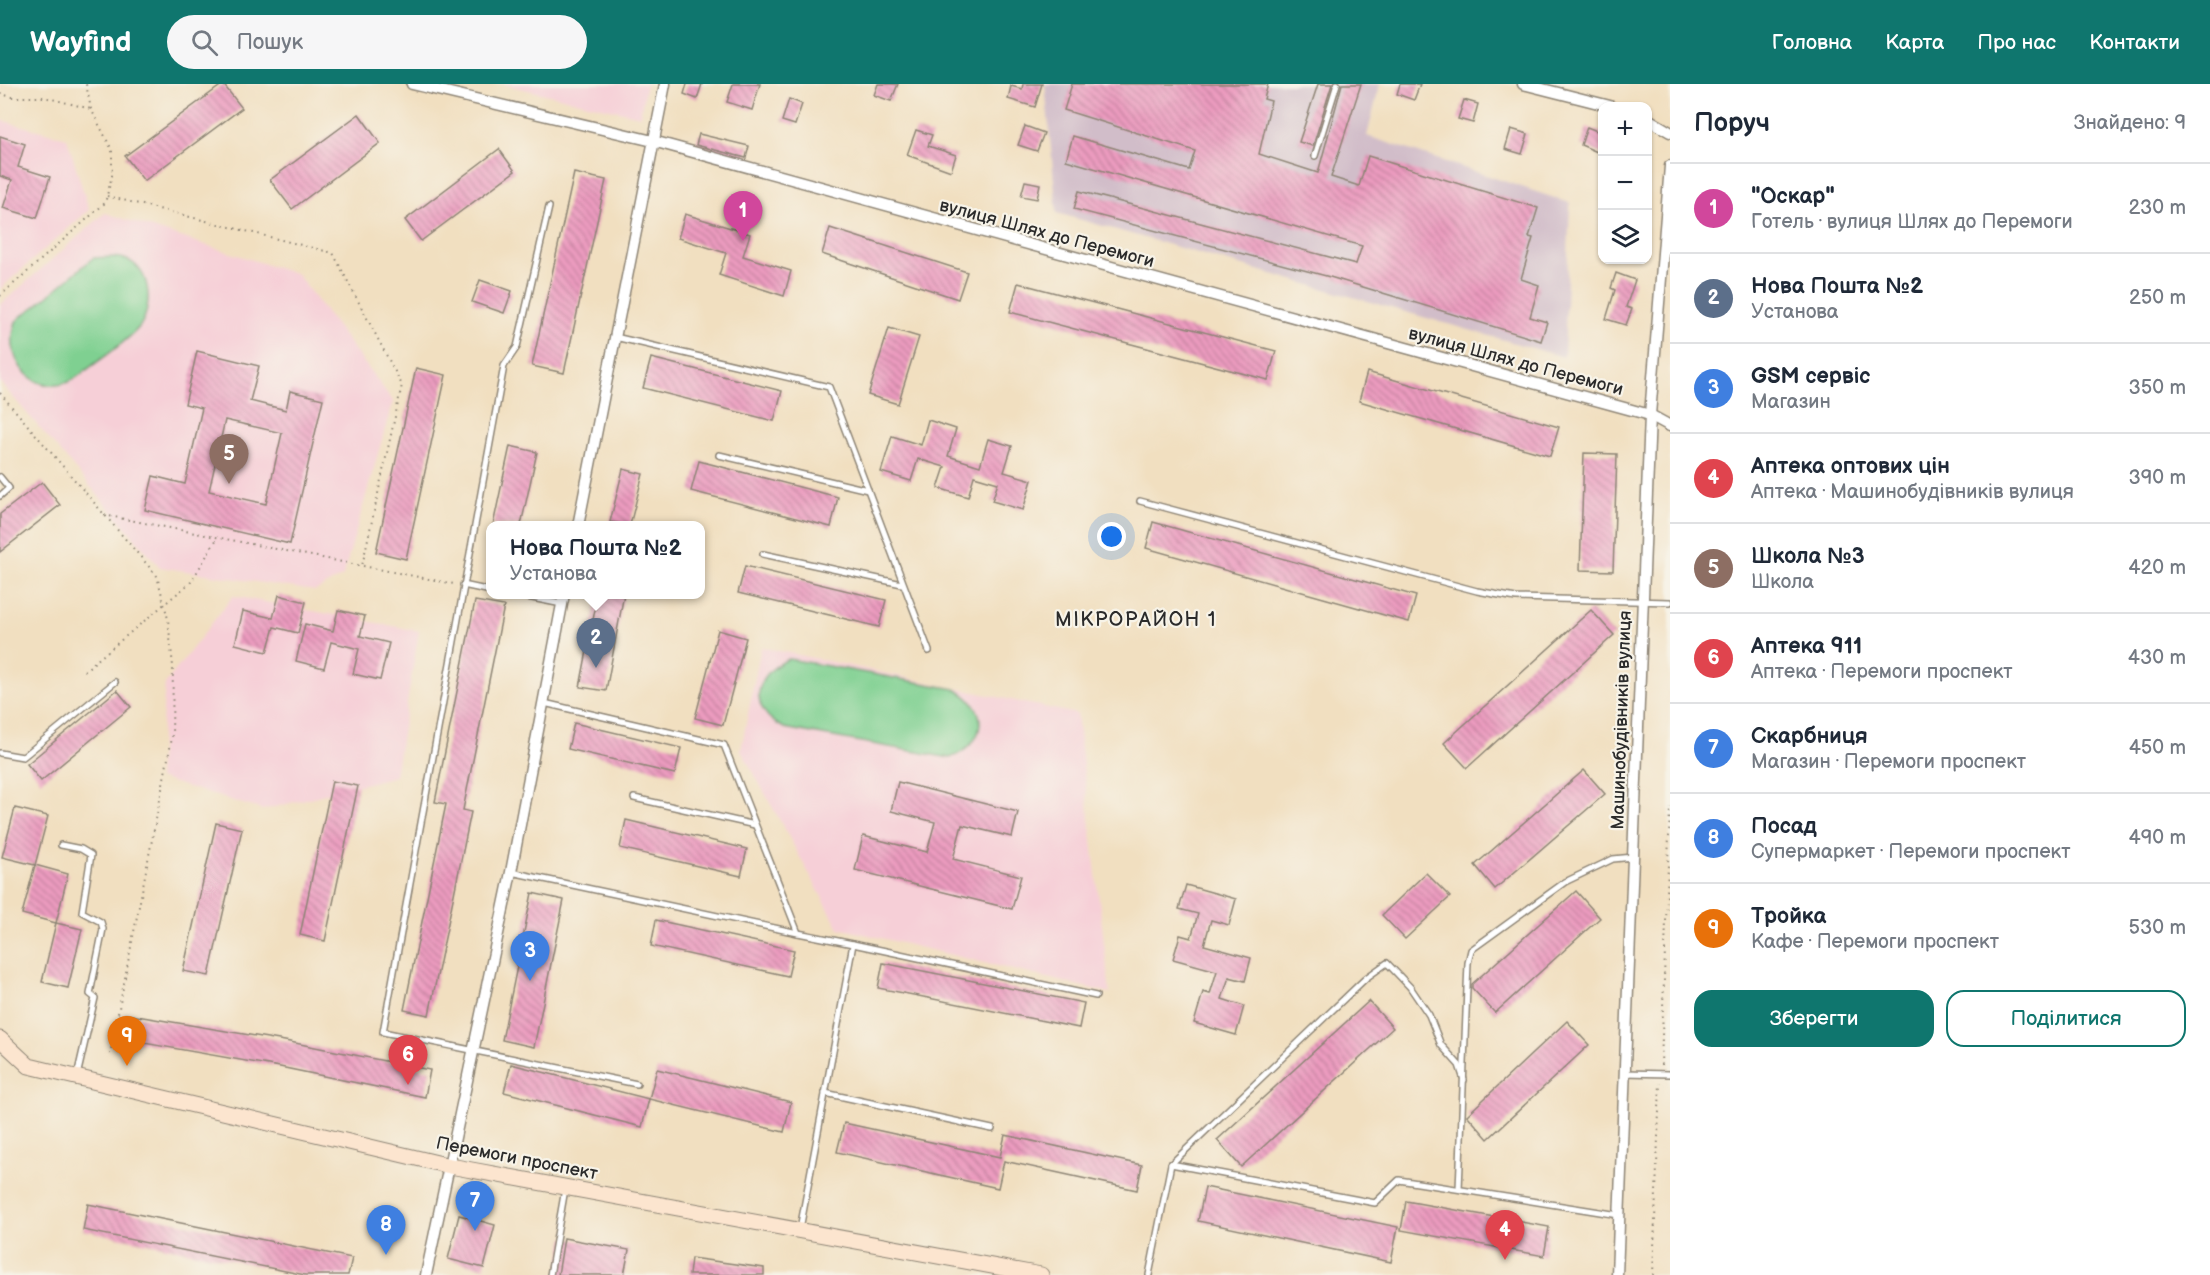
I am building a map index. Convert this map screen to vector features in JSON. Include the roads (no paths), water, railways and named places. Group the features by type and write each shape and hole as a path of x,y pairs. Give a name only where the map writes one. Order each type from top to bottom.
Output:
{"street":[{"name":"вулиця Шлях до Перемоги","path":"412,84 653,141 1650,415 1670,426"},
{"path":"579,521 665,84"},
{"path":"1523,84 1598,103"},
{"path":"1652,122 1670,132"},
{"name":"Машинобудівників вулиця","path":"1617,1275 1650,415 1670,166"},
{"path":"426,1275 511,872 563,599"},
{"name":"Перемоги проспект","path":"0,1039 29,1066 450,1166 1041,1275"}],"lane":[{"path":"1315,156 1337,84"},
{"path":"549,207 517,346 504,366 383,1032 637,1084"},
{"path":"615,337 829,387 929,651"},
{"path":"719,455 868,489"},
{"path":"0,477 9,488 0,496"},
{"path":"1140,501 1476,591 1516,598 1670,602"},
{"path":"763,554 902,584"},
{"path":"463,585 486,590"},
{"path":"0,753 23,758 115,682"},
{"path":"542,702 724,745 798,933"},
{"path":"634,798 755,825"},
{"path":"60,845 81,849 91,855 82,912 101,922 103,929 90,994 95,998 77,1077"},
{"path":"1459,1189 1471,950 1565,882 1598,865 1633,857"},
{"path":"511,872 1096,996"},
{"path":"800,1231 853,944"},
{"path":"1149,1275 1171,1164 1366,978 1387,963 1410,987 1429,1015 1442,1045 1459,1065 1464,1080"},
{"path":"1624,1073 1670,1074"},
{"path":"825,1093 992,1129"},
{"path":"1171,1164 1374,1203 1399,1180 1618,1215"},
{"path":"550,1275 565,1188"}],"place":[{"name":"\"Оскар\"","path":"743,241"},
{"name":"Школа №3","path":"229,484"},
{"name":"Нова Пошта №2","path":"596,668"},
{"name":"GSM сервіс","path":"530,981"},
{"name":"Тройка","path":"127,1066"},
{"name":"Аптека 911","path":"408,1085"},
{"name":"Скарбниця","path":"475,1231"},
{"name":"Посад","path":"386,1255"},
{"name":"Аптека оптових цін","path":"1505,1260"}],"district":[{"name":"МІКРОРАЙОН 1","path":"1136,619"}]}
